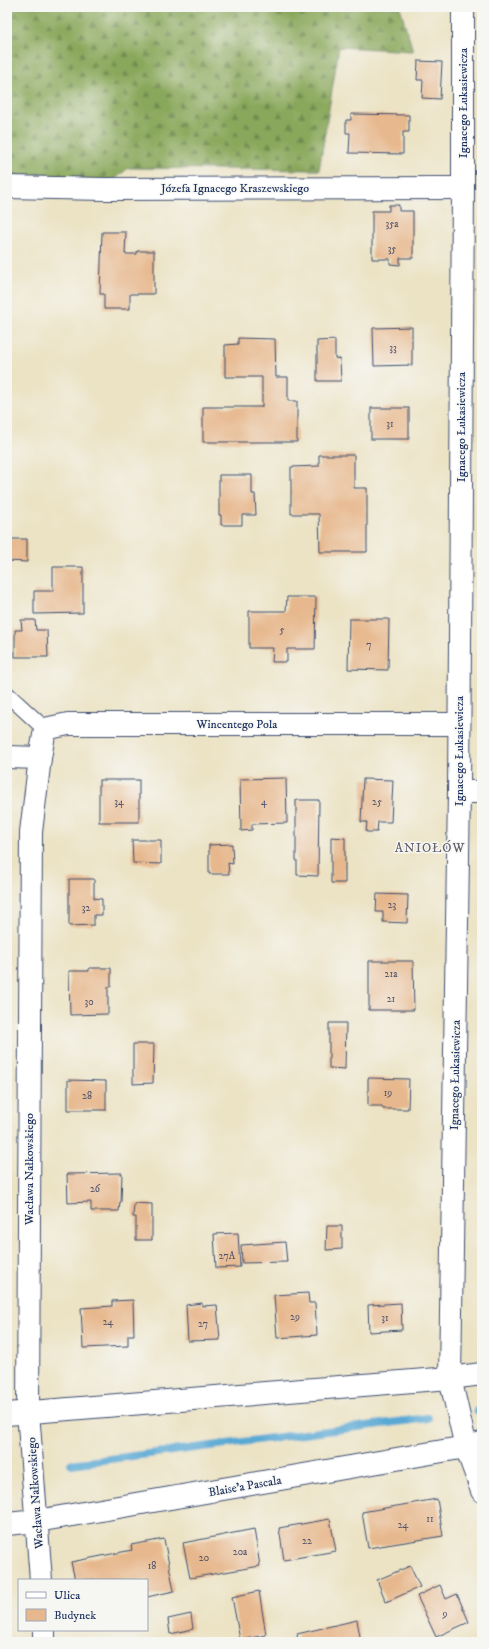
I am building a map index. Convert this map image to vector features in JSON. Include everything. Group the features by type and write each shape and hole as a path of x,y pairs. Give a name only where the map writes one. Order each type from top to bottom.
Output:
{"street":[{"name":"Ignacego Łukasiewicza","path":"463,7 464,188 459,792 450,1378 474,1445 482,1491"},
{"name":"Józefa Ignacego Kraszewskiego","path":"7,187 99,189 464,188"},
{"name":"Wincentego Pola","path":"45,730 68,724 459,724"},
{"path":"7,758 40,758 45,730"},
{"name":"Wacława Nałkowskiego","path":"40,758 31,832 28,1412 41,1579"},
{"path":"459,792 482,792"},
{"path":"7,1414 450,1378 482,1374"},
{"name":"Blaise'a Pascala","path":"7,1524 37,1521 474,1445"},
{"path":"44,1631 44,1642"}],"lane":[{"path":"7,694 45,730"}],"green space":[{"path":"7,7 400,7 413,51 339,47 319,170 128,168 104,189 7,187"}],"building":[{"path":"418,61 442,62 440,99 422,98 423,80 417,80"},
{"path":"351,114 409,115 409,132 403,132 403,154 349,153 350,133 346,133 346,120 351,120"},
{"path":"389,205 399,205 399,211 413,211 413,258 400,258 400,265 390,264 390,259 372,259 372,211 389,211"},
{"path":"102,232 126,232 125,254 137,254 137,251 154,251 154,294 130,294 130,309 104,309 104,294 100,294"},
{"path":"412,327 412,365 374,366 373,328"},
{"path":"238,338 275,339 276,377 288,377 288,401 297,401 297,442 203,442 203,407 262,407 262,377 225,377 225,345 238,344"},
{"path":"335,340 335,358 340,359 341,381 317,381 317,341"},
{"path":"371,408 409,408 409,439 371,439"},
{"path":"319,455 354,455 354,488 367,488 367,552 320,552 319,514 291,514 291,467 319,466"},
{"path":"219,475 252,475 252,494 255,494 256,515 242,515 242,525 221,525 221,515 219,515"},
{"path":"7,539 27,539 27,562 7,561"},
{"path":"53,567 83,567 83,613 34,614 34,591 53,591"},
{"path":"287,597 316,597 315,649 287,649 287,662 272,662 273,648 249,648 249,611 286,611"},
{"path":"349,619 389,619 388,670 348,669"},
{"path":"21,620 35,620 36,630 47,630 48,657 15,657 15,630 22,630"},
{"path":"286,778 287,823 252,824 252,830 241,831 240,779"},
{"path":"363,779 393,780 391,822 378,822 377,832 366,832 367,822 361,822"},
{"path":"99,780 139,780 139,822 99,822"},
{"path":"296,800 319,800 318,876 297,875"},
{"path":"331,837 345,838 345,883 331,883"},
{"path":"132,840 161,840 161,864 133,863"},
{"path":"232,844 233,864 228,863 229,874 209,874 209,845"},
{"path":"69,879 94,879 94,898 102,899 102,915 94,915 94,925 69,926"},
{"path":"377,894 408,895 407,923 383,922 383,912 376,912"},
{"path":"369,961 413,961 414,1010 369,1010"},
{"path":"89,968 111,968 111,987 108,987 108,1014 70,1015 69,971 89,971"},
{"path":"329,1023 346,1023 345,1069 329,1068"},
{"path":"133,1044 154,1044 153,1083 133,1084"},
{"path":"368,1078 409,1079 408,1109 383,1109 382,1106 368,1106"},
{"path":"68,1080 106,1081 106,1110 68,1110"},
{"path":"122,1173 121,1202 119,1211 91,1211 91,1202 68,1203 67,1174"},
{"path":"134,1203 152,1204 152,1240 136,1240 136,1217 133,1217"},
{"path":"327,1226 342,1226 342,1249 326,1250"},
{"path":"238,1233 240,1267 216,1268 214,1234"},
{"path":"285,1242 287,1262 242,1263 241,1245"},
{"path":"308,1293 309,1303 315,1303 317,1335 277,1338 274,1295"},
{"path":"133,1300 134,1335 128,1335 128,1346 83,1348 81,1308 112,1306 112,1301"},
{"path":"202,1303 202,1306 217,1305 220,1340 188,1341 186,1305"},
{"path":"401,1303 402,1330 369,1332 368,1305"},
{"path":"437,1499 443,1536 368,1548 362,1512"},
{"path":"330,1519 336,1551 284,1560 279,1528"},
{"path":"254,1529 260,1566 190,1578 183,1543"},
{"path":"164,1539 174,1591 148,1597 148,1579 75,1579 71,1562 132,1550 131,1545"},
{"path":"410,1566 420,1587 386,1602 377,1580"},
{"path":"440,1585 446,1599 457,1594 469,1622 436,1637 417,1596"},
{"path":"259,1591 266,1635 240,1640 232,1597"},
{"path":"191,1614 193,1629 170,1634 168,1619"},
{"path":"357,1620 361,1642 298,1642 297,1634"}],"waterway":[{"path":"477,1411 482,1410"},
{"path":"71,1464 428,1418"}],"district":[{"name":"ANIOŁÓW","path":"430,847"}]}
